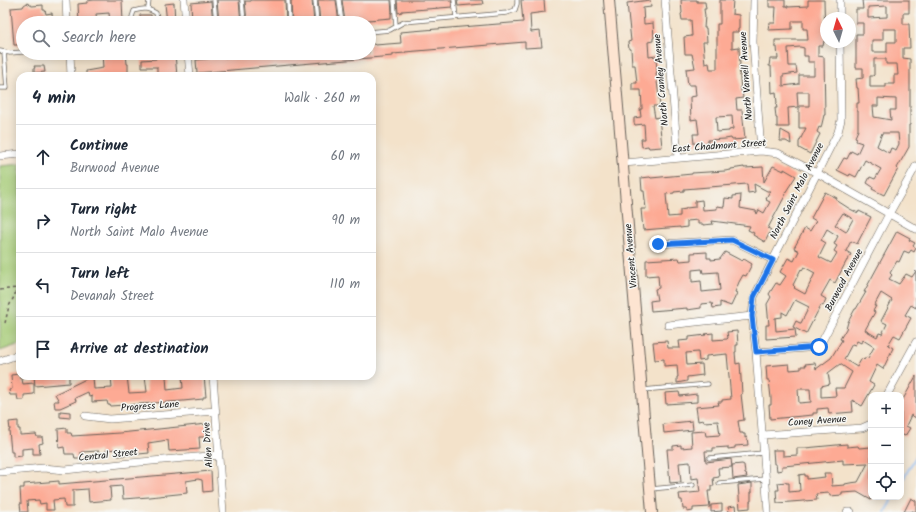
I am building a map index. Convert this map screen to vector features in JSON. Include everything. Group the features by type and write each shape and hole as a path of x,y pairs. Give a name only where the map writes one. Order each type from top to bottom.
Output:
{"street":[{"path":"66,0 67,16"},
{"path":"184,0 185,16"},
{"name":"Vincent Avenue","path":"609,0 624,163 652,512"},
{"name":"North Cranley Avenue","path":"665,0 678,158"},
{"name":"North Varnell Avenue","path":"754,0 753,42 761,151"},
{"path":"840,0 840,12"},
{"name":"North Saint Malo Avenue","path":"768,512 763,435 752,316 754,297 838,132 841,120 840,48"},
{"path":"70,60 71,72"},
{"path":"189,60 190,72"},
{"name":"East Chadmont Street","path":"624,163 761,151 778,153 817,173 916,229"},
{"path":"0,156 16,154"},
{"name":"Burwood Avenue","path":"756,352 819,347 916,166"},
{"path":"658,244 732,240 773,260"},
{"path":"668,326 752,316"},
{"path":"889,392 916,342"},
{"path":"0,361 16,355"},
{"name":"Allen Drive","path":"213,380 223,512"},
{"name":"Progress Lane","path":"85,416 110,420 216,411"},
{"name":"Coney Avenue","path":"763,435 862,428 868,425"},
{"name":"Central Street","path":"0,472 43,468 65,470 219,455"},
{"path":"847,512 852,512"}],"lane":[{"path":"148,9 149,0"},
{"path":"214,0 215,16"},
{"path":"242,0 243,16"},
{"path":"288,0 289,16"},
{"path":"315,0 316,16"},
{"path":"339,0 341,16"},
{"path":"394,0 396,26"},
{"path":"454,0 456,17"},
{"path":"376,31 390,30 404,22 507,13 515,10 517,0"},
{"path":"132,16 134,12 142,8 156,13 157,16"},
{"path":"0,88 7,88 2,51 16,53"},
{"path":"642,390 708,384"},
{"path":"709,458 764,453"},
{"path":"719,483 766,479"},
{"path":"650,489 693,485"}],"path":[{"path":"0,290 16,288 15,295 9,306 5,323"}],"green space":[{"path":"16,164 16,345 0,351 0,166"}],"building":[{"path":"122,0 123,16 109,16 109,13 96,14 96,16 79,16 78,4 87,3 87,1"},
{"path":"217,0 239,0 240,16 218,16"},
{"path":"285,0 286,16 246,16 245,1"},
{"path":"291,0 312,0 313,16 292,16"},
{"path":"318,0 336,0 338,16 319,16"},
{"path":"342,0 391,0 391,18 376,19 376,16 344,16"},
{"path":"397,0 451,0 452,7 402,11 398,13"},
{"path":"457,0 482,0 483,4 458,6"},
{"path":"521,0 544,0 545,12 530,14 531,32 540,31 542,47 525,48 525,42 405,52 393,54 393,56 376,57 376,45 401,43 400,32 523,22"},
{"path":"650,0 651,7 643,8 644,24 653,23 654,38 653,41 648,42 649,57 656,56 656,73 660,106 653,106 655,118 659,117 662,147 649,148 648,146 642,147 641,139 645,139 644,124 635,125 634,123 634,118 641,117 641,90 632,90 632,83 637,83 635,65 632,65 631,49 629,49 628,42 631,41 627,3"},
{"path":"681,0 697,0 697,2 705,2 706,9 704,9 704,28 706,28 707,42 703,42 705,64 709,63 710,69 717,69 717,24 720,24 720,0 733,0 732,14 739,15 739,29 738,32 732,32 732,48 739,47 741,91 743,98 736,99 737,110 742,110 745,139 732,140 731,138 708,140 708,143 694,144 693,134 699,134 697,119 691,120 690,97 696,96 695,85 688,85 686,69 695,68 692,54 685,54 684,37 692,36 691,20 682,20","holes":["732,116 733,129 729,131 717,132 716,117"]},
{"path":"769,0 785,0 785,6 788,7 808,6 808,0 824,0 824,12 820,12 820,46 818,46 818,56 824,57 825,115 821,128 819,127 817,132 820,134 810,154 799,148 799,142 806,128 799,128 799,106 809,106 809,92 797,92 798,107 788,108 789,127 777,127 775,108 777,108 776,92 772,93 771,66 769,66 770,59 778,59 775,40 808,40 807,29 803,29 803,21 792,21 792,29 768,30 769,23 775,23 776,7 769,7","holes":["788,48 804,48 804,56 808,56 808,62 814,62 814,75 799,75 799,84 783,86 783,75 797,73 796,66 789,66"]},
{"path":"862,0 909,0 909,13 903,13 903,24 909,24 910,48 903,48 903,58 910,59 909,147 884,195 872,189 873,187 867,183 870,177 875,179 881,169 865,160 856,177 850,174 849,176 837,170 844,158 847,159 851,151 857,154 862,143 856,141 857,138 855,137 858,130 857,103 859,103 856,79 863,78 863,68 856,68 856,34 863,34 863,23 856,23 856,9 863,9","holes":["887,6 887,17 868,18 868,7","883,29 896,29 896,42 887,42 887,52 872,52 872,40 883,40","874,59 886,59 886,64 897,64 898,75 894,75 894,84 886,84 886,87 870,87 870,76 874,75","878,98 896,99 896,110 890,110 891,120 874,117 873,106 878,106","882,133 898,133 899,144 896,150 891,148 889,153 877,146"]},
{"path":"211,1 212,16 192,16 191,3"},
{"path":"27,3 32,6 43,5 43,10 45,10 46,14 52,13 52,16 16,16 16,45 14,45 11,8 23,7"},
{"path":"174,3 175,16 166,16 165,4"},
{"path":"151,15 151,16 140,16"},
{"path":"102,60 127,60 128,72 86,72 103,68"},
{"path":"142,60 176,60 177,72 157,72 157,67 142,67"},
{"path":"196,60 347,60 209,72 197,72"},
{"path":"34,66 44,66 45,72 34,72"},
{"path":"781,130 790,135 791,144 786,141 780,141"},
{"path":"773,166 784,171 784,169 796,176 785,193 786,194 768,228 771,230 765,242 753,235 754,233 748,230 750,226 712,221 713,224 703,225 698,224 698,220 687,221 687,227 643,230 641,209 646,209 641,178 725,171 744,167 763,167 764,182","holes":["747,184 748,193 755,192 754,184 767,191 770,191 766,198 766,200 770,202 764,213 759,210 757,214 756,211 740,208 741,195 733,196 733,199 725,198 724,207 717,206 717,209 703,210 702,200 695,201 695,207 680,210 680,216 668,217 666,194 684,191 684,189"]},
{"path":"825,192 837,198 836,200 850,209 858,213 859,211 871,217 857,244 851,241 846,251 851,254 835,283 830,280 821,296 826,299 823,306 821,305 806,334 793,327 796,321 801,323 809,307 795,300 787,315 782,312 782,317 775,318 776,331 795,329 796,337 766,339 766,325 769,325 767,304 771,297 769,294 776,283 780,285 786,276 780,272 788,258 794,261 799,251 794,248 805,228 810,231 816,221 811,218","holes":["843,213 853,219 846,232 835,225","827,229 838,236 834,244 837,246 834,251 837,253 831,263 819,257 826,243 821,240","804,267 815,273 805,294 794,288 795,287 793,285 801,269 802,270"]},
{"path":"897,231 910,238 909,240 915,243 913,246 916,248 914,252 911,250 909,253 904,251 899,262 897,261 890,273 892,275 889,279 899,284 906,274 912,277 916,271 916,308 911,305 905,315 911,318 900,338 894,335 888,345 893,348 883,369 877,365 869,382 874,385 870,392 868,392 868,396 862,406 852,400 853,412 829,414 828,408 817,409 817,413 813,413 813,415 770,419 769,405 771,405 771,398 766,366 789,364 790,370 801,369 801,366 806,366 805,364 815,363 816,369 831,358 842,340 840,339 848,322 866,292 864,292","holes":["881,293 892,300 881,321 887,324 882,334 879,333 877,337 865,330 875,312 873,311 876,306 874,306","863,340 874,347 868,358 866,357 864,360 862,358 857,367 844,359 852,344 855,345 857,341 861,343","840,364 852,372 844,388 835,388 836,396 821,397 821,386 830,384 828,373","798,389 810,389 811,402 799,403"]},
{"path":"707,252 707,258 711,258 711,260 720,259 725,252 742,261 744,259 752,264 746,276 743,275 739,282 735,292 737,293 731,306 720,302 720,307 713,308 712,303 701,304 701,308 687,310 687,308 651,311 650,301 657,300 655,289 659,288 658,275 646,276 646,260 679,258 680,261 691,260 691,253","holes":["702,269 703,273 718,272 720,290 702,292 701,281 692,282 692,270"]},
{"path":"737,331 738,345 736,345 735,352 736,364 740,363 744,420 738,421 740,433 745,434 745,438 747,437 748,445 735,446 735,448 728,449 728,447 713,448 713,451 705,451 706,462 731,459 732,467 718,468 719,477 713,478 714,486 711,486 711,491 708,491 710,507 693,508 693,511 687,512 687,509 683,509 682,500 680,500 679,494 700,492 698,478 691,479 690,462 679,463 681,482 670,483 667,449 673,449 673,446 681,445 681,448 692,447 691,432 705,431 706,436 720,435 718,421 698,421 696,407 719,405 718,402 722,402 722,400 731,399 727,354 706,356 706,360 699,361 698,352 686,353 687,365 702,364 703,375 687,377 687,381 677,383 677,365 664,366 664,359 655,360 653,342 667,341 668,348 680,348 679,341 689,340 689,337 713,333 713,340 727,339 727,332"},
{"path":"16,374 16,380 22,380 23,384 34,383 34,394 24,395 24,400 18,400 17,395 10,395 9,390 12,389 11,375"},
{"path":"916,376 916,418 911,415 906,426 910,428 905,436 904,436 904,398"},
{"path":"34,380 69,380 69,383 35,386"},
{"path":"84,380 93,380 94,389 112,388 111,380 127,380 129,393 147,392 146,380 166,380 167,390 183,388 182,380 204,380 206,397 203,397 203,399 183,401 110,406 108,405 107,401 92,402 92,396 89,397 88,392 75,398 76,401 60,408 55,408 54,401 59,401 55,394"},
{"path":"679,392 680,396 697,394 697,402 666,404 665,393"},
{"path":"60,411 70,412 70,418 60,417"},
{"path":"18,421 20,435 36,434 37,437 42,437 43,443 39,444 40,454 33,454 33,448 22,449 22,456 13,457 13,452 11,452 9,422"},
{"path":"692,421 693,430 664,433 663,424"},
{"path":"207,424 208,437 199,437 200,449 169,451 168,440 148,443 149,453 118,456 117,449 106,450 107,456 100,456 99,451 81,452 81,459 75,459 74,454 65,454 64,447 59,448 58,429 67,428 67,433 71,433 72,436 120,433"},
{"path":"847,444 847,447 868,447 868,463 843,464 843,460 782,466 782,470 777,471 776,464 774,464 773,450 783,450 783,456 797,455 797,448"},
{"path":"868,463 868,498 857,492 842,493 842,495 830,496 829,493 816,494 817,500 777,503 776,490 779,490 778,483 789,483 789,492 800,491 799,475 805,474 807,479 825,477 824,473 831,473 832,486 858,482"},
{"path":"732,465 744,465 745,474 747,477 733,479"},
{"path":"211,471 212,491 203,492 202,480 198,479 186,481 187,493 149,497 123,499 122,486 110,487 111,500 89,502 88,489 73,490 73,507 65,507 64,499 53,500 54,510 46,510 46,503 40,504 39,500 27,501 28,512 21,512 20,488 24,488 24,484 59,481 59,484"},
{"path":"752,483 750,508 740,509 738,485"},
{"path":"911,498 916,501 916,512 904,512"},
{"path":"722,504 722,511 711,512 711,505"},
{"path":"735,506 736,512 729,512 728,507"}],"waterway":[{"path":"904,478 916,456"},
{"path":"885,512 891,500"}],"route":[{"path":"658,244 732,240 773,260 754,297 752,316 756,352 819,347"}]}
